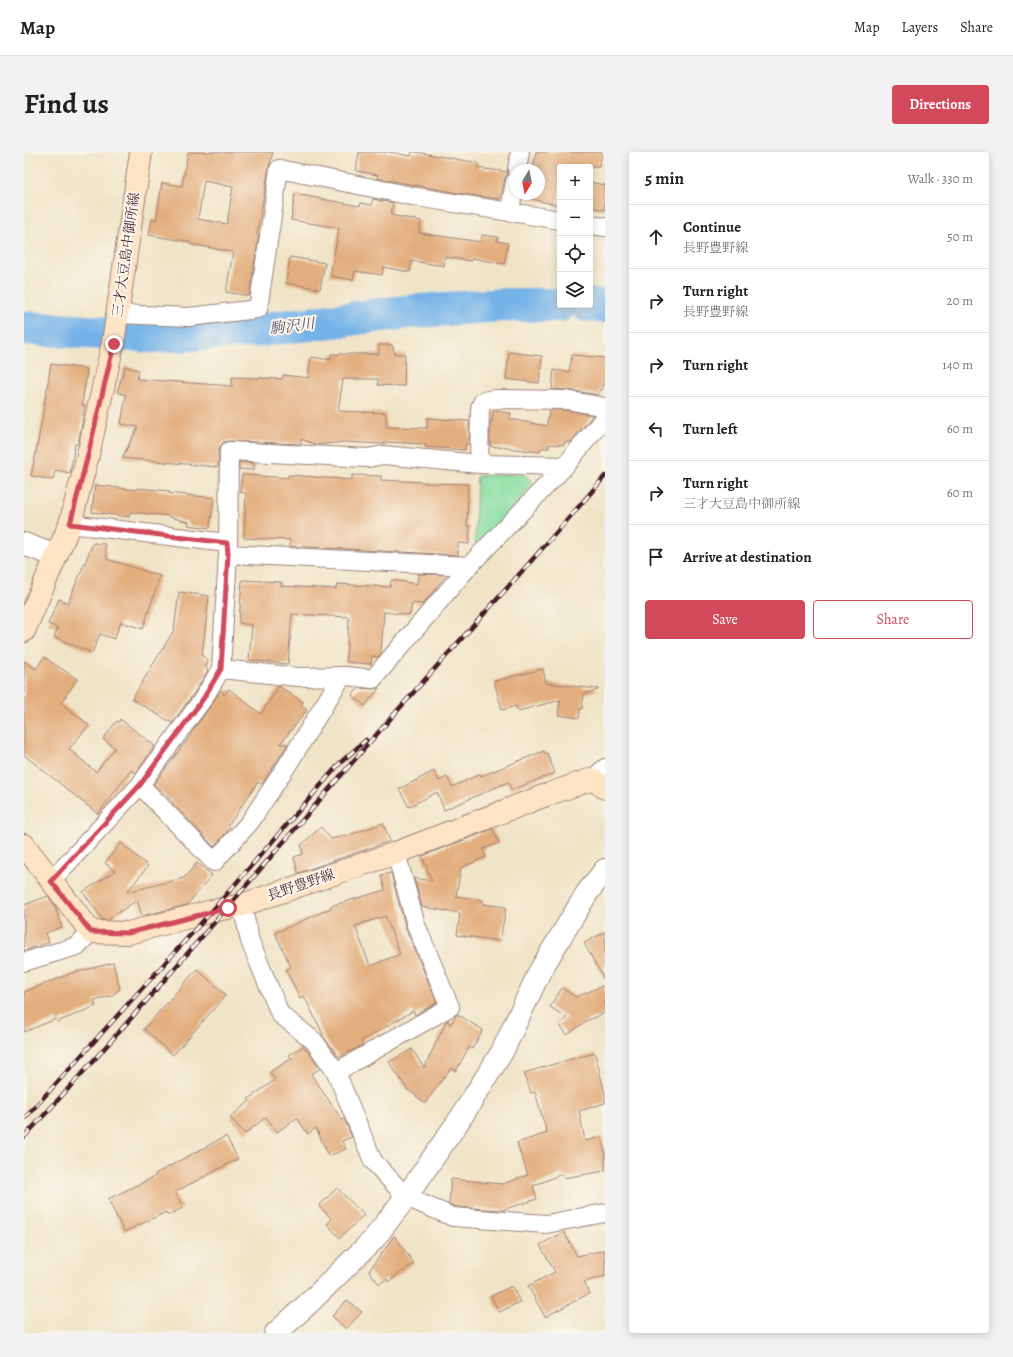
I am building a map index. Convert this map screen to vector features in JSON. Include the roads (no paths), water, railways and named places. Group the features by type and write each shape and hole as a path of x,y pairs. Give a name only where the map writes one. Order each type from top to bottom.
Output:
{"main road":[{"name":"三才大豆島中御所線","path":"24,631 70,524 88,455 116,327 141,152"},
{"name":"長野豊野線","path":"91,932 128,933 212,911 242,905 396,853 546,795 601,778"},
{"path":"24,845 91,932"}],"street":[{"path":"518,164 520,152"},
{"path":"116,327 258,309 279,169 417,197 557,219"},
{"path":"510,211 512,200"},
{"path":"593,225 605,227"},
{"path":"478,464 480,408 483,401 495,399 566,400 605,407"},
{"path":"221,669 298,677 342,676 373,679 469,566 565,466 605,417"},
{"path":"51,881 140,785 203,699 221,669 227,548 229,451 368,458 383,455 478,464 565,466"},
{"path":"70,524 227,548 469,566"},
{"path":"24,544 56,556"},
{"path":"140,785 214,862 250,822 288,764 342,676"},
{"path":"336,1072 450,1007 416,925 396,853"},
{"path":"276,1333 311,1302 373,1240 406,1197 460,1119 502,1052 540,971 587,893 605,870"},
{"path":"242,905 250,941 280,1014 314,1041 336,1072 373,1161 406,1197 453,1217 546,1224 605,1213"},
{"path":"24,962 77,946 91,932"}],"waterway":[{"name":"駒沢川","path":"24,328 152,336 250,331 406,312 503,305 557,305"},
{"name":"駒沢川","path":"593,305 605,306"}],"railway":[{"path":"24,1137 117,1034 345,770 605,476"},
{"path":"24,1119 212,911 340,763 366,740"}]}
